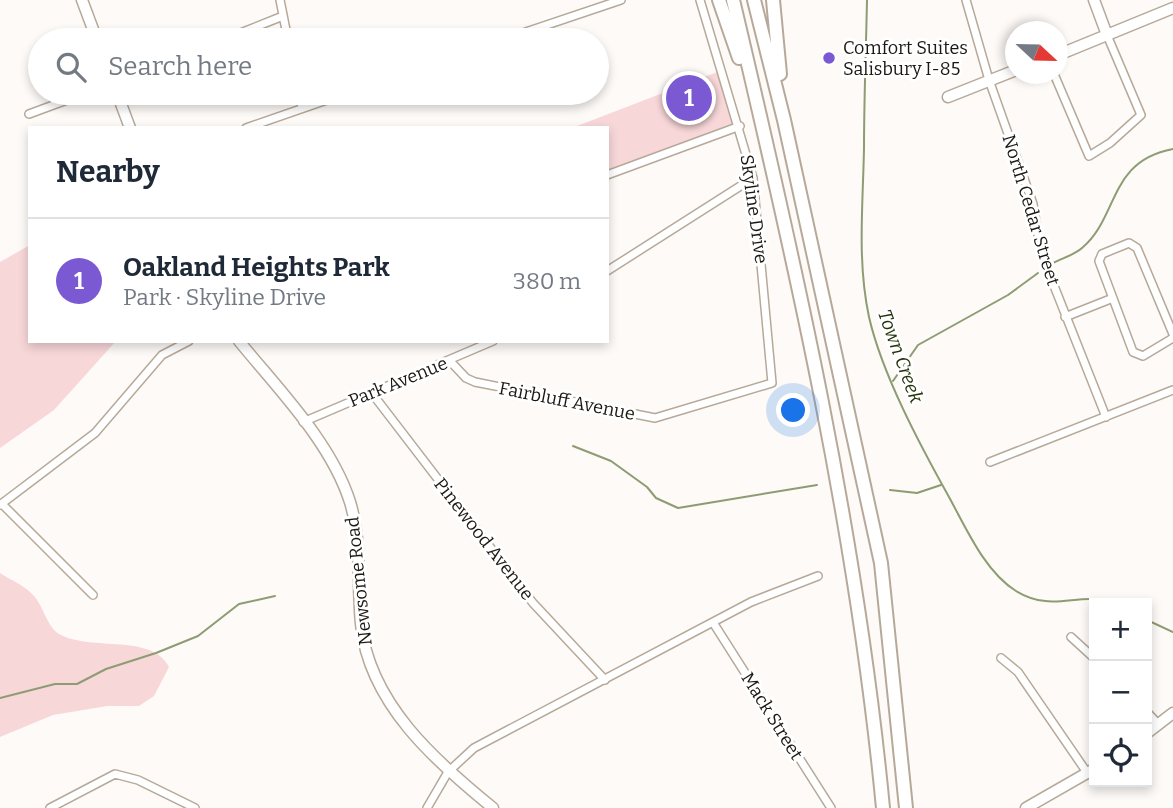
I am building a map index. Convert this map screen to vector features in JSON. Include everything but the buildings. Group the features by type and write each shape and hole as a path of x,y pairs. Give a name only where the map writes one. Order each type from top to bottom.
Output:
{"highway":[{"path":"719,0 757,104"},
{"path":"733,0 834,457 860,606 883,808"},
{"path":"754,0 784,120 881,564 906,808"},
{"path":"773,0 784,120"}],"street":[{"path":"82,0 92,28"},
{"path":"280,0 286,28"},
{"path":"538,28 621,0"},
{"name":"Skyline Drive","path":"700,0 740,126 753,178 772,383"},
{"name":"North Cedar Street","path":"966,0 989,80 1033,204 1041,253 1106,417"},
{"path":"1058,84 1089,156 1110,143 1141,115 1094,0"},
{"path":"1068,51 1173,8"},
{"path":"254,28 284,16"},
{"path":"948,97 1005,75"},
{"path":"29,114 53,105"},
{"path":"121,105 129,126"},
{"path":"252,126 311,105"},
{"path":"609,174 740,126"},
{"path":"609,270 753,178"},
{"path":"1129,243 1137,248 1173,336 1143,356 1133,352 1099,261 1102,254 1129,243"},
{"path":"1065,317 1113,298"},
{"path":"93,595 1,505 95,433 162,355 185,343"},
{"name":"Newsome Road","path":"241,343 331,462 350,503 356,529 361,624 368,659 403,721 448,772 493,808"},
{"name":"Park Avenue","path":"303,422 488,343"},
{"name":"Fairbluff Avenue","path":"450,360 466,378 475,382 655,418 772,383"},
{"path":"990,462 1173,390"},
{"name":"Pinewood Avenue","path":"371,392 533,603 605,680"},
{"path":"427,808 448,772 474,748 714,624 751,602 818,576"},
{"name":"Mack Street","path":"714,624 831,808"},
{"path":"1071,637 1089,653"},
{"path":"1001,658 1018,672 1089,768"},
{"path":"1152,730 1173,713"},
{"path":"1152,717 1159,725"},
{"path":"1026,808 1089,772"},
{"path":"50,808 115,774 138,779 195,808"}],"shaded area":[{"path":"720,71 736,125 609,171 609,126 577,126"},
{"path":"28,246 28,343 114,343 54,410 0,448 0,262"},
{"path":"0,573 32,594 51,626 59,634 88,642 135,646 161,657 169,667 154,696 139,706 107,706 53,715 0,737"}],"waterway":[{"name":"Town Creek","path":"867,0 863,275 869,317 883,362 914,432 969,535 995,573 1016,591 1030,598 1042,601 1089,599"},
{"path":"1053,263 1072,255 1094,235 1125,177 1137,165 1152,155 1173,149"},
{"path":"893,381 918,345 1008,295 1038,273"},
{"path":"573,446 611,461 647,487 656,498 678,508 817,485"},
{"path":"890,490 917,493 941,485"},
{"path":"0,698 55,684 77,684 106,669 198,636 239,604 275,596"},
{"name":"Town Creek","path":"1152,622 1173,632"}],"place":[{"name":"Comfort Suites Salisbury I-85","path":"829,58"},
{"name":"Oakland Heights Park","path":"689,98"}]}
